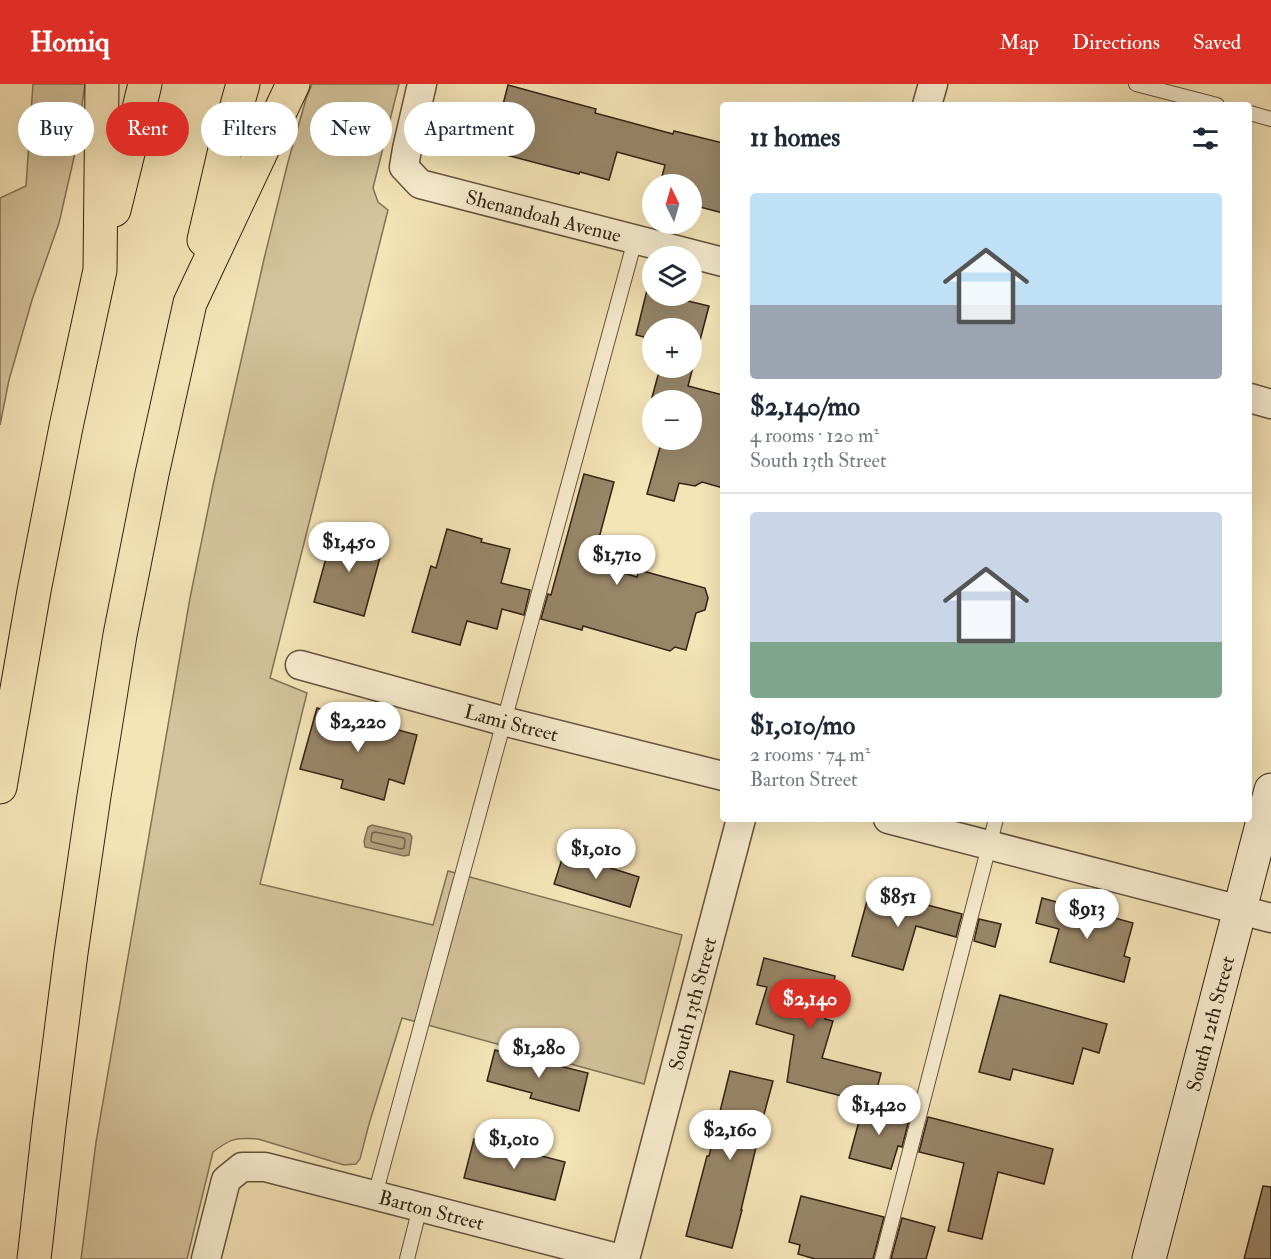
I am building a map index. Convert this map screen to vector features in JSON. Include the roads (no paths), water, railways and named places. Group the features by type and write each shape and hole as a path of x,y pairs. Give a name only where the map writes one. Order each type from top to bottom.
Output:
{"highway":[{"path":"100,270 102,84"},
{"path":"0,787 34,591 66,427 100,270 145,84"},
{"path":"34,1259 71,952 120,635 152,474 190,303 226,145 243,84"},
{"path":"190,303 293,84"}],"street":[{"name":"Shenandoah Avenue","path":"422,84 404,167 420,184 720,261"},
{"path":"928,102 933,84"},
{"path":"1252,399 1271,404"},
{"name":"Lami Street","path":"300,665 503,721 720,775"},
{"name":"South 12th Street","path":"1149,1259 1271,790"},
{"name":"South 13th Street","path":"623,1259 740,822"},
{"path":"912,822 992,832 1271,918"},
{"name":"Barton Street","path":"206,1259 226,1180 242,1167 265,1167 623,1259"}],"lane":[{"path":"1137,84 1182,101"},
{"path":"1252,114 1271,119"},
{"path":"375,1196 635,240"},
{"path":"882,1259 992,832"},
{"path":"407,1259 420,1207"}],"water":[{"path":"372,825 410,834 412,837 409,855 404,856 365,847 364,841 368,827"}]}
